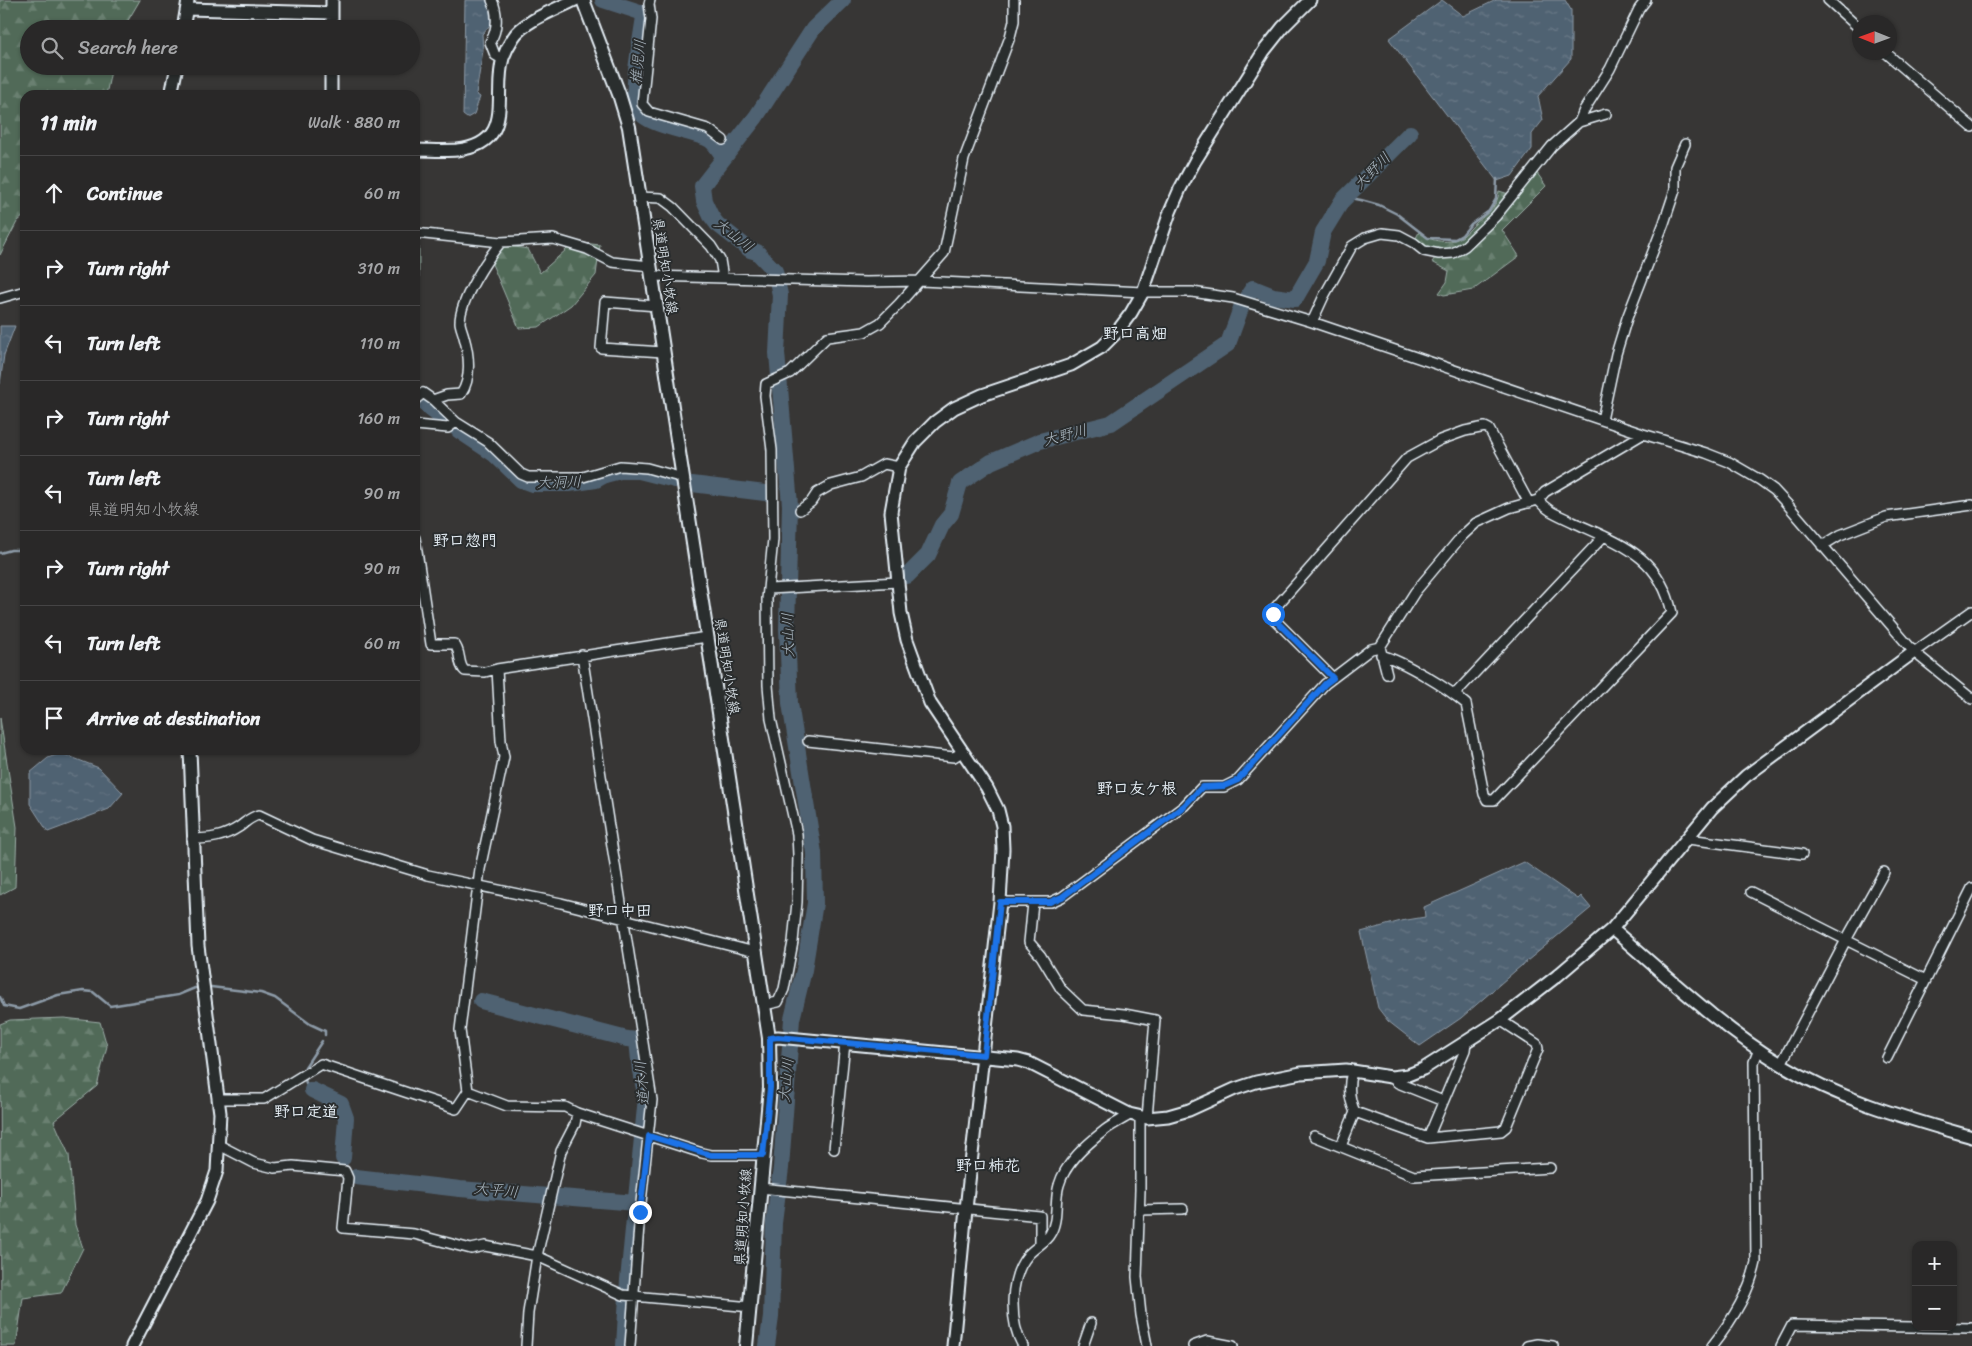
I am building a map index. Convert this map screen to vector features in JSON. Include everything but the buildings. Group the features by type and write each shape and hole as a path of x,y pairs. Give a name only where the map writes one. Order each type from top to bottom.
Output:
{"main road":[{"name":"県道明知小牧線","path":"583,0 619,94 629,127 755,952 764,1005 774,1038 763,1155 763,1189 746,1346"}],"street":[{"path":"332,0 332,20"},
{"path":"492,0 496,10 495,34 490,42 495,55 502,59"},
{"path":"420,150 457,150 482,142 494,129 499,115 502,59 514,36 525,26 575,0"},
{"path":"650,0 651,19 642,104 649,112 708,129 723,140"},
{"path":"764,1005 778,1002 784,989 794,934 798,855 797,834 771,719 768,685 766,616 771,588 773,539 772,450 765,396 766,384 786,375 804,360 827,336 864,332 880,323 921,281 944,253 964,159 1010,37 1014,21 1014,0"},
{"path":"953,1346 1000,902 1003,849 1002,826 998,810 987,788 930,703 907,640 901,613 891,512 899,467 915,442 935,422 954,408 982,395 1071,365 1102,347 1131,313 1143,292 1170,212 1195,161 1264,52 1283,27 1310,0"},
{"path":"1579,122 1584,110 1610,68 1630,24 1646,0"},
{"path":"1828,0 1852,22"},
{"path":"185,20 188,5 332,13"},
{"path":"1894,60 1972,126"},
{"path":"172,90 174,75"},
{"path":"331,75 331,90"},
{"path":"1312,322 1352,246 1365,238 1382,232 1399,235 1424,251 1439,254 1454,253 1465,246 1496,216 1552,146 1579,122 1606,114"},
{"path":"1602,420 1616,354 1627,318 1675,190 1675,167 1685,144"},
{"path":"639,197 661,198 672,207 711,246 720,260 723,278"},
{"path":"420,234 501,242 553,239 587,249 612,262 651,271 723,278 866,282 921,281 1143,292 1192,292 1233,298 1312,322 1729,462 1774,490 1914,652 1972,699"},
{"path":"433,400 447,395 461,394 463,391 468,355 460,322 464,306 476,278 501,242"},
{"path":"0,298 20,292"},
{"path":"657,306 605,302 601,348 663,352"},
{"path":"420,396 423,393 433,400 456,422 488,442 521,474 528,477 583,477 620,466 647,468 683,478"},
{"path":"420,425 448,428 456,422"},
{"path":"1000,902 1050,902 1075,888 1184,806 1202,787 1224,786 1238,780 1325,684 1333,678 1371,649 1381,651 1394,658 1455,694 1466,704 1484,794 1487,800 1494,800 1672,613 1669,598 1652,567 1640,556 1534,502 1489,429 1485,427 1464,432 1440,440 1406,458 1274,609 1275,620 1333,678"},
{"path":"1387,674 1381,651 1415,592 1461,537 1476,523 1494,514 1534,502 1545,492 1643,434"},
{"path":"800,510 811,502 817,493 831,485 861,477 884,464 899,467"},
{"path":"1822,546 1840,535 1886,517 1972,505"},
{"path":"1455,694 1604,536"},
{"path":"420,571 431,644 454,644 458,648 462,668 465,671 485,672 707,637"},
{"path":"771,588 898,582"},
{"path":"1023,1346 1016,1335 1014,1320 1016,1275 1027,1256 1050,1235 1055,1219 1058,1188 1061,1178 1082,1151 1106,1129 1139,1116 1168,1116 1190,1110 1235,1089 1282,1076 1346,1070 1391,1077 1408,1075 1423,1069 1500,1020 1612,930 1712,808 1746,776 1972,611"},
{"path":"582,656 652,1100 629,1295 630,1346"},
{"path":"218,1099 264,1099 321,1064 456,1109 468,1090 460,1030 480,869 504,757 501,741 497,669"},
{"path":"808,741 954,757 962,752"},
{"path":"132,1346 207,1201 217,1171 220,1113 198,946 192,839 190,755"},
{"path":"192,839 207,839 228,833 239,827 247,819 259,815 312,840 428,874 479,884 755,952"},
{"path":"1688,839 1802,854"},
{"path":"1781,1064 1884,872"},
{"path":"1887,1058 1972,888"},
{"path":"1751,892 1926,980"},
{"path":"1033,903 1029,942 1041,956 1069,998 1083,1010 1124,1014 1155,1020 1139,1116 1137,1277 1147,1346"},
{"path":"1612,930 1736,1033 1781,1064 1822,1086 1866,1105 1972,1137"},
{"path":"1355,1112 1428,1138 1501,1131 1506,1127 1538,1049 1537,1044 1500,1020"},
{"path":"774,1038 984,1055 1028,1063 1139,1116"},
{"path":"834,1149 840,1042"},
{"path":"1428,1138 1465,1050 1466,1042"},
{"path":"1712,1346 1740,1303 1753,1276 1756,1262 1754,1062 1760,1049"},
{"path":"1341,1146 1355,1112 1348,1082 1352,1072"},
{"path":"1391,1077 1398,1083 1443,1102"},
{"path":"468,1090 507,1106 566,1107 577,1113 711,1155 763,1155"},
{"path":"526,1346 528,1313 537,1256 561,1151 575,1124 577,1113"},
{"path":"1314,1136 1414,1176 1550,1168"},
{"path":"219,1145 254,1163 275,1168 293,1166 345,1171 348,1178 343,1228 414,1234 471,1249 485,1246 537,1256 629,1295 751,1306"},
{"path":"763,1189 1040,1216 1040,1243"},
{"path":"1139,1210 1183,1209"},
{"path":"1083,1346 1091,1323"},
{"path":"1782,1346 1792,1325 1972,1328"},
{"path":"1193,1346 1207,1341 1233,1346"},
{"path":"1527,1346 1537,1344 1553,1346"}],"green space":[{"path":"0,0 140,0 128,20 20,20 20,75 110,75 107,90 20,90 20,219 0,255"},
{"path":"1537,173 1546,186 1502,230 1519,256 1473,290 1444,295 1439,293 1447,282 1449,271 1432,262 1442,249 1425,246 1415,240 1419,232 1434,240 1452,241 1458,239 1492,209 1497,201 1499,191 1515,198"},
{"path":"575,242 600,245 596,275 571,305 539,327 519,328 492,264 502,245 528,249 540,273"},
{"path":"0,718 17,827 15,887 0,895"},
{"path":"64,1018 100,1022 107,1046 97,1086 54,1121 69,1155 75,1225 83,1248 61,1293 23,1298 16,1346 1,1346 0,1024 10,1020"}],"water":[{"path":"465,0 486,0 489,4 491,24 482,34 483,50 476,94 480,97 474,114 467,118 463,115"},
{"path":"1442,0 1463,16 1496,0 1565,0 1571,10 1571,59 1538,96 1543,120 1532,134 1532,149 1512,176 1497,181 1389,39"},
{"path":"0,326 15,326 4,355 0,384"},
{"path":"56,755 66,755 99,768 123,793 109,809 48,832 30,804 30,773 48,758"},
{"path":"1524,862 1578,899 1581,896 1591,908 1461,1018 1420,1046 1388,1021 1378,1008 1361,932 1401,921 1425,917 1424,907"}],"waterway":[{"name":"椎児川","path":"603,0 640,12 644,17 635,87 636,105 640,112 657,123 710,140 724,158"},
{"name":"大山川","path":"767,1346 771,1317 774,1223 781,1168 792,1019 804,970 815,903 814,853 790,703 787,629 790,505 777,353 780,295 775,271 757,252 750,250 717,224 711,216 704,201 702,186 756,117 813,29 843,0"},
{"name":"大野川","path":"1249,294 1253,288 1273,296 1295,299 1317,261 1323,232 1342,201 1410,133"},
{"path":"1342,201 1347,201 1351,198 1379,205 1397,214 1428,238 1455,239 1489,211 1496,199 1497,179"},
{"name":"大野川","path":"907,576 928,555 942,525 951,514 960,483 991,462 1040,441 1111,423 1228,344 1241,308"},
{"name":"大洞川","path":"420,400 449,424"},
{"name":"大洞川","path":"458,430 494,454 521,480 532,484 569,484 596,480 605,475 620,471 639,471 675,480"},
{"name":"大洞川","path":"692,484 765,493"},
{"path":"0,553 20,550"},
{"path":"211,987 261,993 275,998 310,1024 325,1031 325,1035"},
{"path":"0,997 4,1006 19,1009 58,995 83,991 93,992 110,1006 178,995 195,988"},
{"name":"道木川","path":"481,1001 637,1040 640,1071 646,1097 628,1280 624,1346"},
{"path":"304,1072 305,1067 322,1041"},
{"path":"305,1078 306,1084 312,1090"},
{"name":"大平川","path":"312,1090 341,1104 346,1118 343,1158"},
{"name":"大平川","path":"356,1177 460,1189 636,1203"}],"district":[{"name":"野口高畑","path":"1135,333"},
{"name":"野口惣門","path":"465,540"},
{"name":"野口友ケ根","path":"1137,788"},
{"name":"野口中田","path":"620,910"},
{"name":"野口定道","path":"306,1111"},
{"name":"野口柿花","path":"988,1165"}],"route":[{"path":"640,1212 649,1136 711,1155 763,1155 770,1088 770,1038 778,1037 984,1055 1000,902 1050,902 1062,897 1184,806 1202,787 1224,786 1238,780 1325,684 1333,678 1275,620 1273,614"}]}
